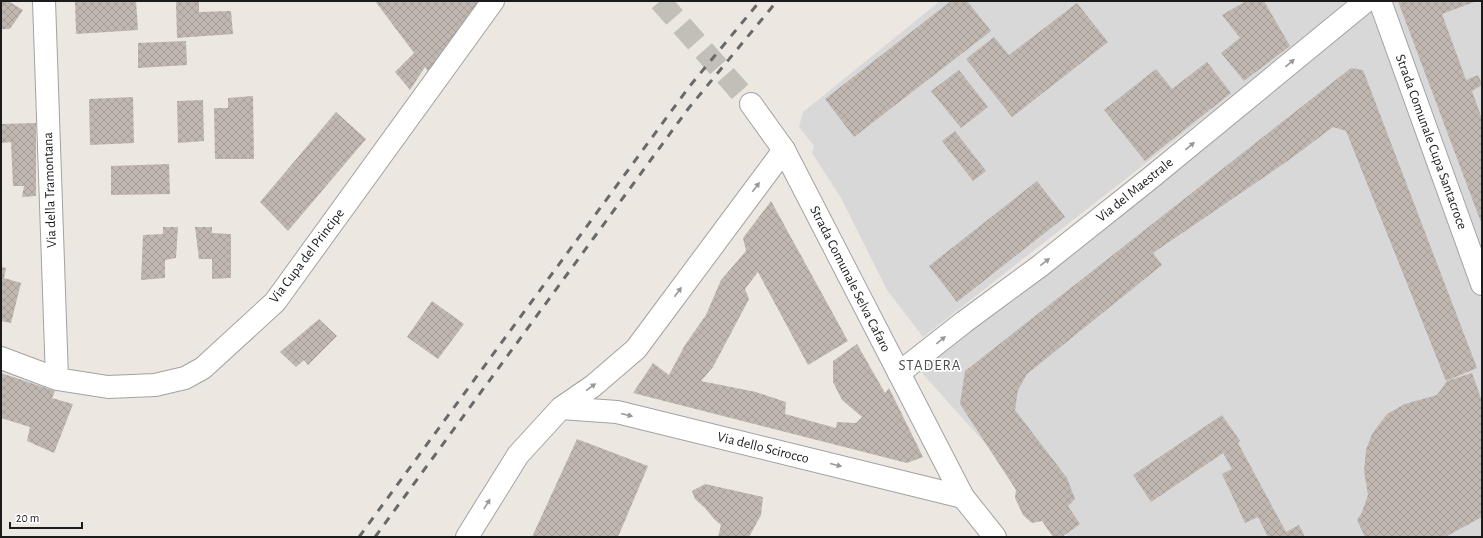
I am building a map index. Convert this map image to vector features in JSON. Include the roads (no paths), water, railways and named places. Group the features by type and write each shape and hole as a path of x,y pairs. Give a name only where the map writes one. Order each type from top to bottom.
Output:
{"street":[{"name":"Via della Tramontana","path":"44,1 57,379"},
{"name":"Via Cupa del Principe","path":"1,358 57,379 108,386 155,385 185,378 203,368 275,302 493,1"},
{"name":"Via del Maestrale","path":"899,373 964,322 1040,266 1136,190 1366,1"},
{"name":"Strada Comunale Cupa Santacroce","path":"1380,1 1482,284"},
{"name":"Strada Comunale Selva Cafaro","path":"751,104 784,150 963,497 995,537"},
{"path":"467,537 518,455 561,408 593,386 636,349 784,150"},
{"name":"Via dello Scirocco","path":"561,408 617,412 963,497"}],"tunnel":[{"path":"660,1 751,104"}],"railway":[{"path":"359,537 689,87 760,1"},
{"path":"375,537 688,109 777,1"}],"district":[{"name":"STADERA","path":"930,365"}]}
